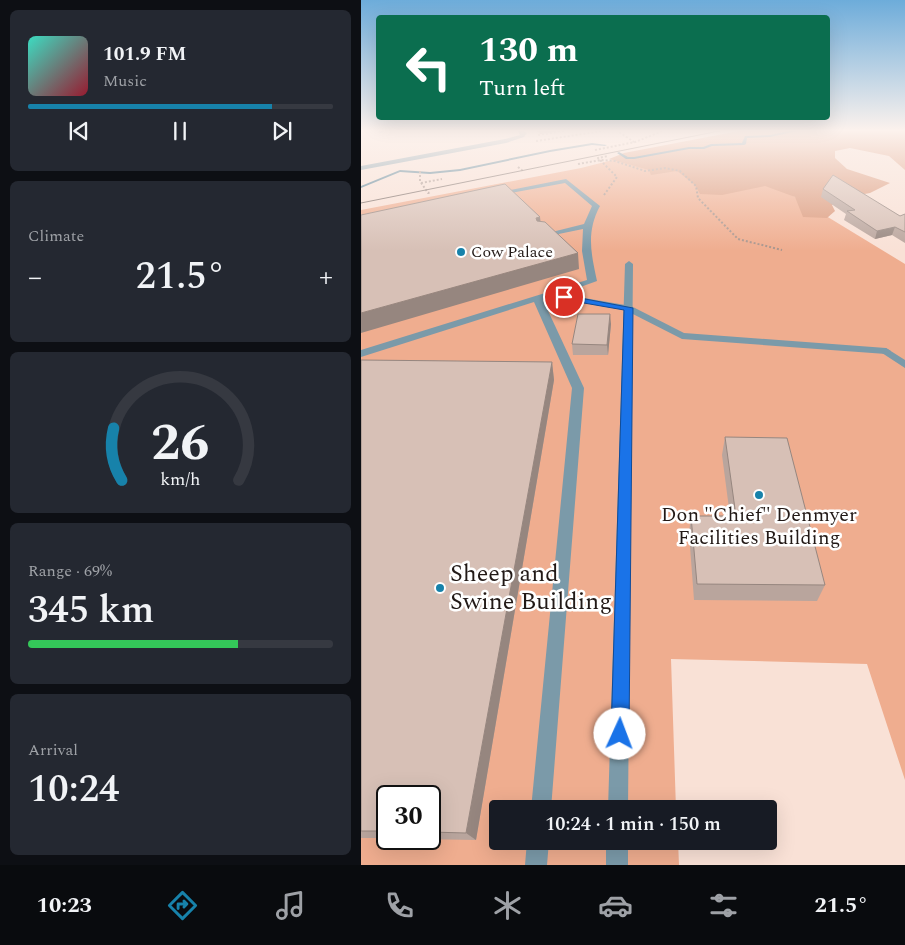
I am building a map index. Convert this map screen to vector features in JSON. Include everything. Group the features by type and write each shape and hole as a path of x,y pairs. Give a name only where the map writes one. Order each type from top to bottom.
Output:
{"street":[{"path":"361,354 592,281 584,242 586,226 596,206 567,181 489,195"},
{"path":"544,235 586,226"},
{"path":"618,800 629,264"},
{"path":"543,296 628,308 682,336 886,351 905,365"},
{"path":"542,800 578,388 543,296"},
{"path":"536,865 537,850"},
{"path":"617,850 617,865"}],"path":[{"path":"596,206 617,177 611,170"},
{"path":"677,170 680,171 696,186 698,198 738,239 782,250"},
{"path":"431,192 428,193 421,182 441,179"}],"shaded area":[{"path":"569,170 751,170 905,264 905,780 867,664 671,659 676,800 489,800 489,850 678,850 679,865 361,865 361,210"},
{"path":"649,170 851,170 890,183 870,193 842,198 832,205 835,211 827,218 803,217 795,197 765,186 722,195 700,194 695,185 677,171 651,175"}],"building":[{"path":"833,175 900,216 905,214 905,232 895,227 877,231 847,211 855,210 823,189"},
{"name":"Cow Palace","path":"505,184 540,217 536,218 537,221 545,222 578,253 361,313 361,215"},
{"path":"578,314 610,314 607,345 572,344"},
{"name":"Sheep and Swine Building","path":"361,360 552,362 466,833 441,832 441,785 376,785 376,831 361,831"},
{"name":"Don \"Chief\" Denmyer Facilities Building","path":"725,437 787,438 825,585 697,584 691,516 736,516"}],"waterway":[{"path":"361,187 400,171 430,173 456,170"}],"tram line":[{"path":"361,203 523,170"}],"place":[{"name":"Cow Palace","path":"461,252"},
{"name":"Don \"Chief\" Denmyer Facilities Building","path":"759,495"},
{"name":"Sheep and Swine Building","path":"440,588"}],"route":[{"path":"564,297 628,308 620,734"}]}
